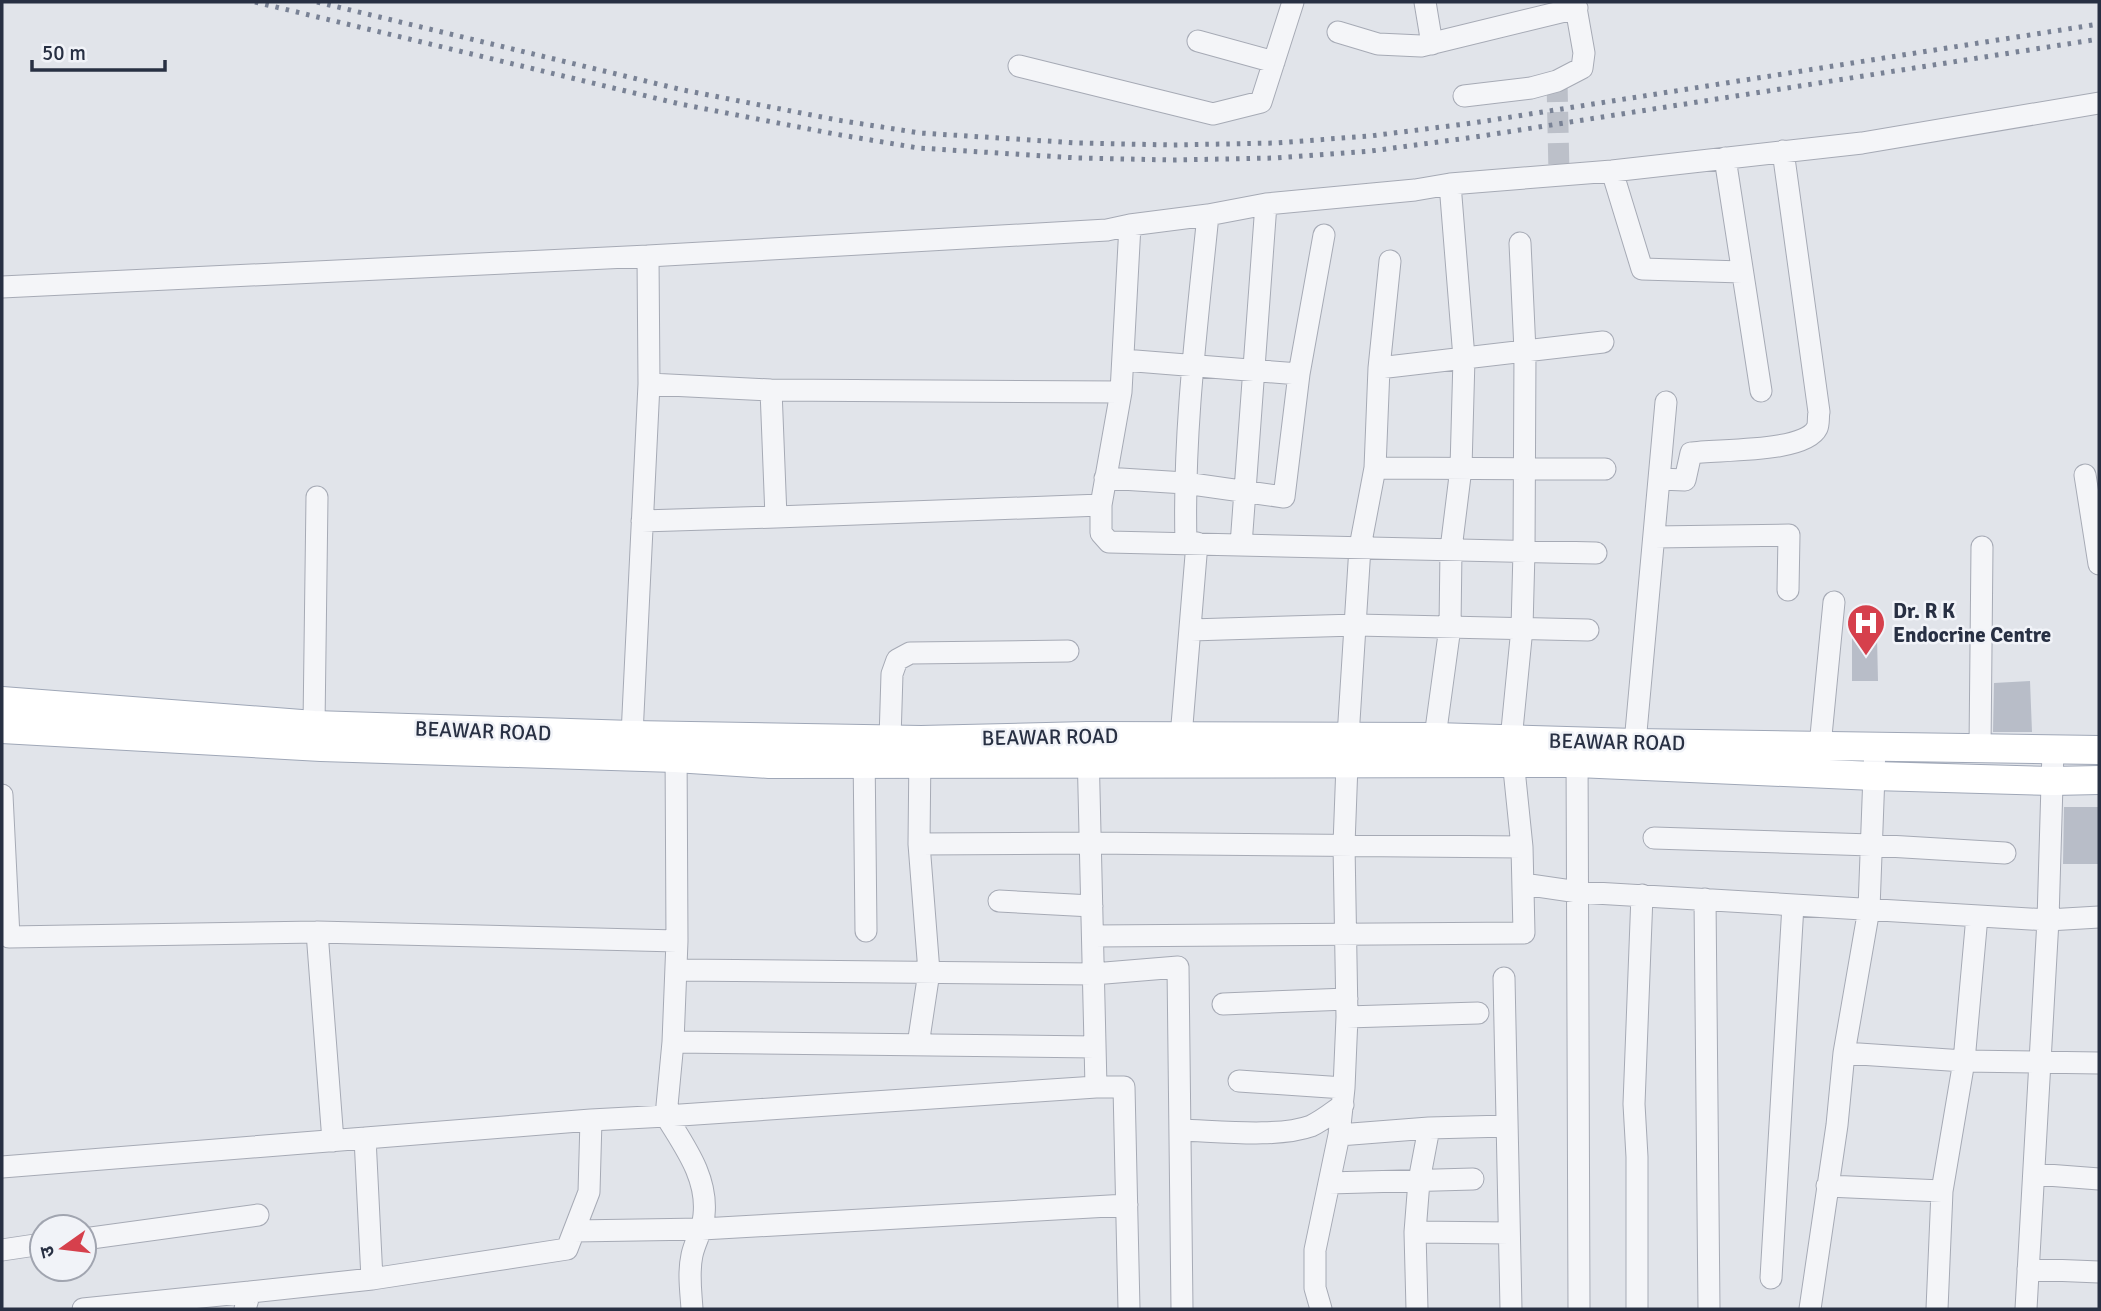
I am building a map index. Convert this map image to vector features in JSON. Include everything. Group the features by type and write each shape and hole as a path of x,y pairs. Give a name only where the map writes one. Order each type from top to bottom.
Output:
{"main road":[{"name":"BEAWAR ROAD","path":"2,701 314,725 632,736 676,747"},
{"name":"BEAWAR ROAD","path":"2,729 321,747 873,747 1088,765 1348,750 1435,737 1512,752"},
{"name":"BEAWAR ROAD","path":"920,752 1087,736 1181,737 1348,750 1577,752 1874,776 2099,780"},
{"name":"BEAWAR ROAD","path":"1577,752 1635,743 2099,750"}],"street":[{"path":"1019,66 1213,114 1261,102 1293,2"},
{"path":"1425,2 1432,44"},
{"path":"1338,32 1378,44 1421,46 1576,5 1584,53 1582,68 1557,81 1531,88 1464,96"},
{"path":"1198,41 1274,62"},
{"path":"2,287 1100,231 1266,204 1415,190 1450,184 1612,171 1862,143 2099,103"},
{"path":"1659,479 1685,480 1691,453 1798,443 1817,428 1819,412 1783,151"},
{"path":"1725,158 1760,391"},
{"path":"1612,171 1642,269 1742,272"},
{"path":"1435,737 1450,627 1451,549 1461,468 1464,358 1450,184"},
{"path":"1241,545 1266,204"},
{"path":"1181,737 1191,630 1192,543 1185,483 1192,366 1208,215"},
{"path":"1130,225 1121,392 1101,505 1101,533 1110,542 1596,553"},
{"path":"1105,478 1185,483 1284,497 1299,374 1324,235"},
{"path":"1093,936 1524,933 1522,847 1512,752 1522,628 1524,551 1525,351 1520,243"},
{"path":"632,736 649,384 648,256"},
{"path":"1321,1309 1315,1288 1315,1250 1341,1114 1347,1008 1344,845 1360,548 1375,468 1379,368 1390,261"},
{"path":"1379,368 1603,342"},
{"path":"1123,360 1299,374"},
{"path":"649,384 771,390 1121,392"},
{"path":"771,390 776,517"},
{"path":"1635,743 1666,402"},
{"path":"1375,468 1605,469"},
{"path":"2085,475 2099,564"},
{"path":"314,725 317,497"},
{"path":"642,521 1101,505"},
{"path":"1654,537 1789,535 1788,590"},
{"path":"1980,748 1982,547"},
{"path":"1820,746 1834,602"},
{"path":"1191,630 1356,625 1588,630"},
{"path":"866,931 873,747 897,660 910,653 1068,651"},
{"path":"1087,736 1096,1087"},
{"path":"676,747 677,941 673,1042 666,1116 690,1156 702,1184 705,1211 702,1229 691,1258 692,1309"},
{"path":"1810,1309 1837,1125 1844,1053 1869,909 1875,747"},
{"path":"2026,1309 2048,920 2053,750"},
{"path":"918,1045 929,972 919,845 920,752"},
{"path":"1577,752 1579,1309"},
{"path":"2,805 9,937 317,932 677,941"},
{"path":"1654,838 1871,845 2004,853"},
{"path":"919,845 1090,843 1522,847"},
{"path":"1523,884 1578,892 1977,916 2048,920 2099,917"},
{"path":"1637,1309 1637,1157 1634,1104 1642,895"},
{"path":"1705,899 1709,1309"},
{"path":"999,901 1092,906"},
{"path":"1771,1278 1793,905"},
{"path":"1937,1309 1942,1191 1964,1061 1977,916"},
{"path":"317,932 333,1140"},
{"path":"676,970 1094,974 1178,967 1182,1309"},
{"path":"1504,978 1511,1309"},
{"path":"1223,1004 1478,1013"},
{"path":"673,1042 1095,1047"},
{"path":"1844,1053 1964,1061 2099,1063"},
{"path":"1240,1081 1341,1114 1429,1128 1507,1126"},
{"path":"2,1167 592,1120 1124,1087 1129,1309"},
{"path":"1181,1130 1297,1130 1341,1114"},
{"path":"83,1309 248,1301 567,1249 589,1192 592,1120"},
{"path":"1417,1309 1415,1232 1419,1181 1429,1128"},
{"path":"365,1138 372,1279"},
{"path":"2034,1174 2099,1179"},
{"path":"1329,1183 1472,1179"},
{"path":"1827,1186 1942,1191"},
{"path":"574,1231 702,1229 1126,1205"},
{"path":"98,1237 258,1215"},
{"path":"1415,1232 1509,1233"},
{"path":"2,1250 28,1246"},
{"path":"2028,1269 2099,1272"}],"building":[{"path":"1852,637 1877,637 1878,681 1852,681"},
{"path":"2030,681 2032,732 1993,732 1994,683"},
{"path":"2064,807 2099,807 2099,864 2063,864"}],"tunnel":[{"path":"1557,81 1559,174"}],"railway":[{"path":"255,2 680,104 835,134 918,148 1078,158 1173,160 1276,158 1371,151 2099,39"},
{"path":"317,2 683,90 837,120 920,133 1078,143 1173,145 1275,143 1370,136 1473,123 2099,24"}],"place":[{"name":"Dr. R K Endocrine Centre","path":"1866,657"}]}
